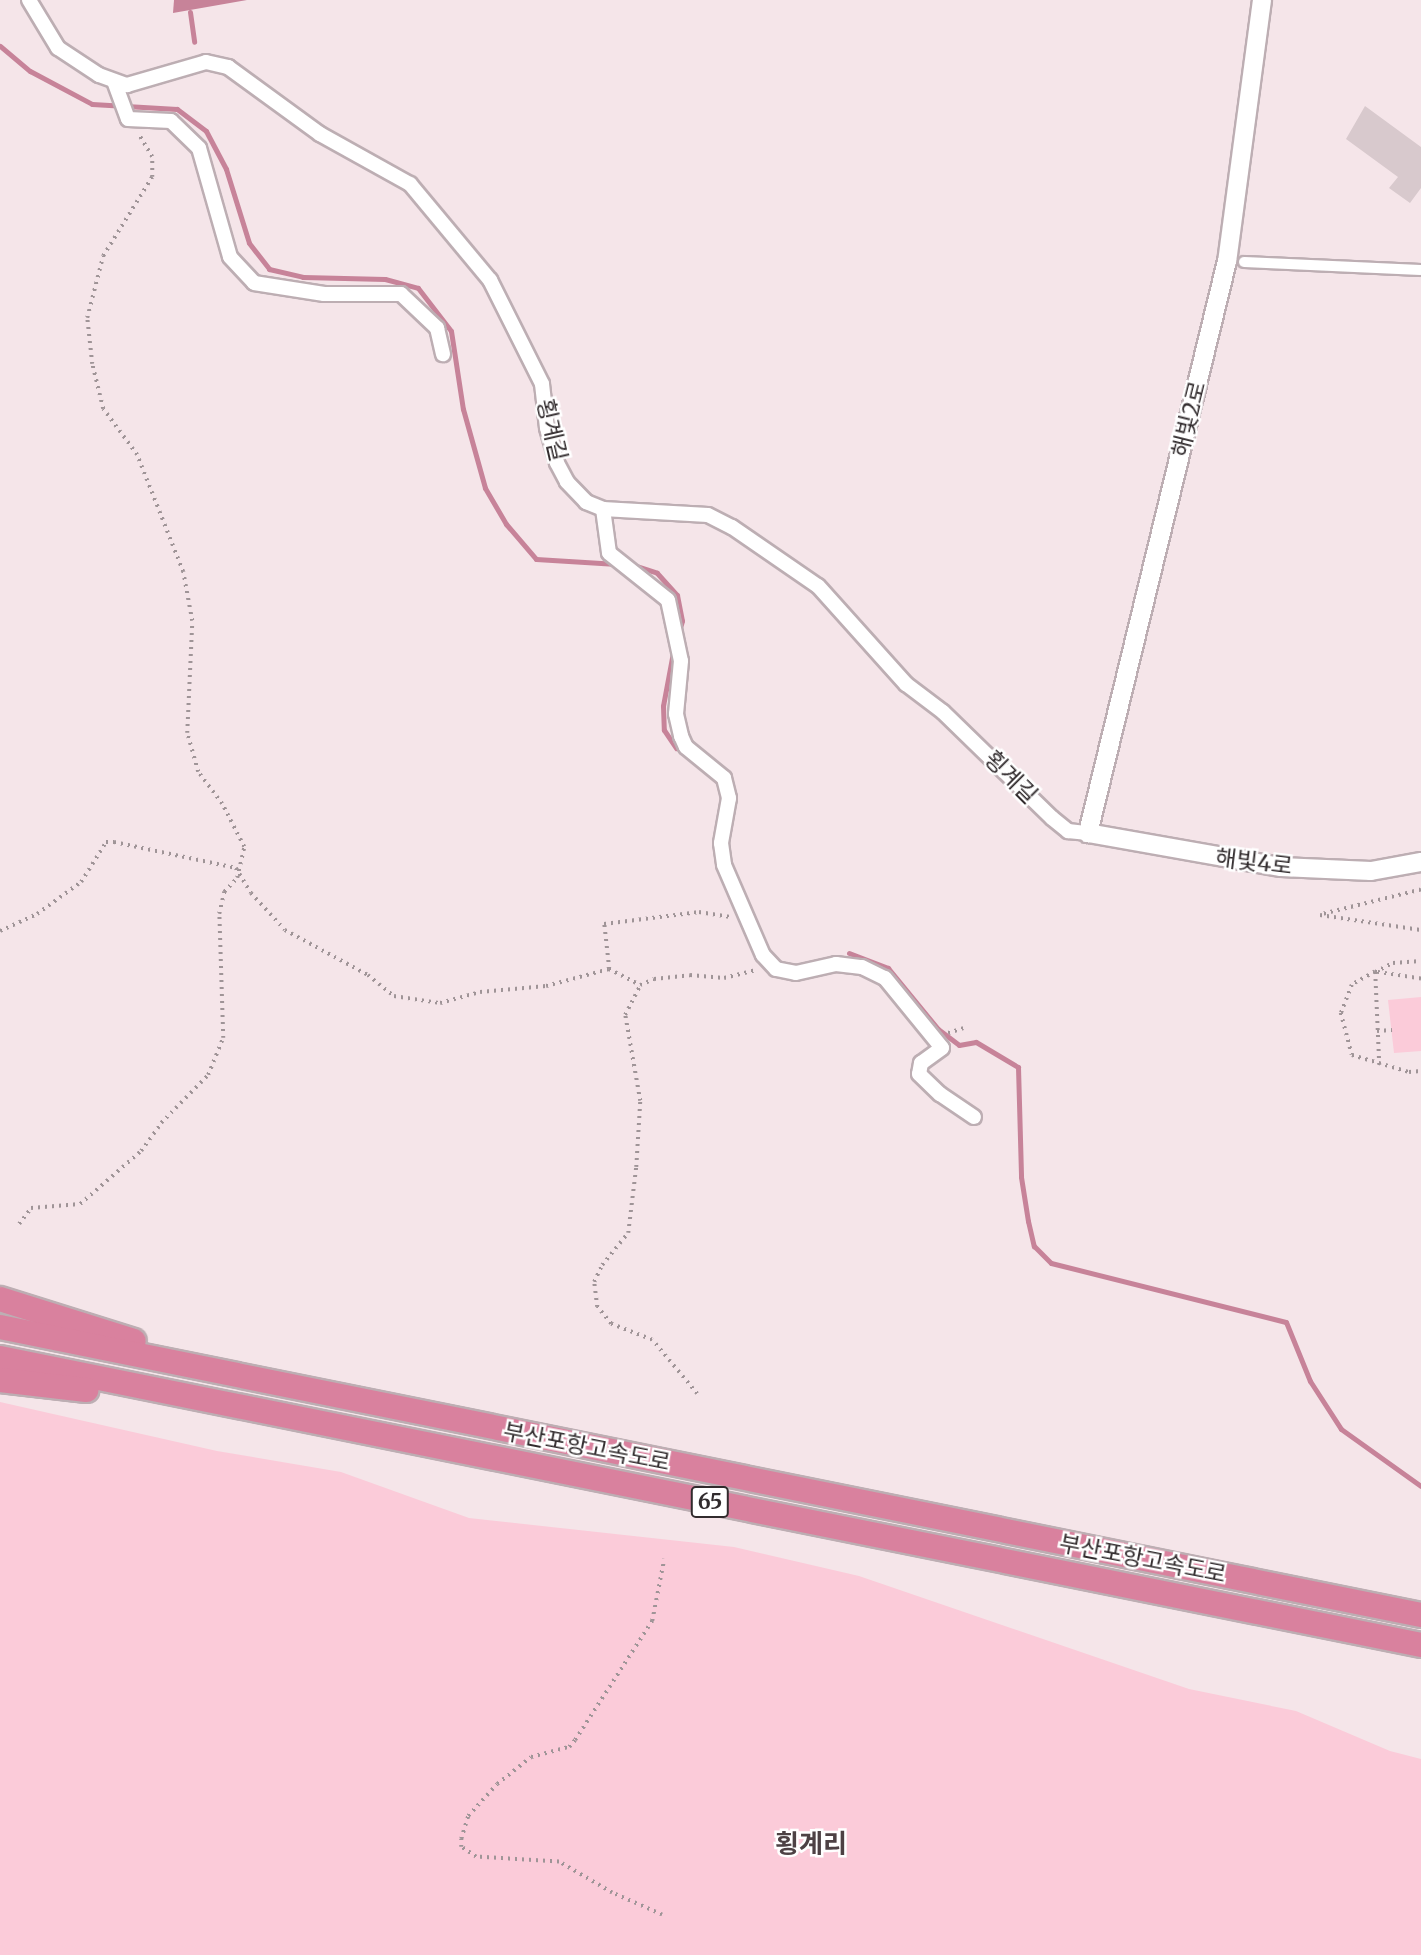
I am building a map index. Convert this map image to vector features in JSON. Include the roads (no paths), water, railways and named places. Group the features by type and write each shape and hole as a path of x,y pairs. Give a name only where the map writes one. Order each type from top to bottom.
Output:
{"highway":[{"path":"0,1298 264,1382"},
{"name":"부산포항고속도로","path":"0,1327 1421,1615"},
{"name":"부산포항고속도로","path":"0,1358 1421,1645"},
{"path":"0,1380 247,1408"}],"street":[{"path":"29,0 58,48 117,87 128,117 171,121 199,148 230,257 254,283 324,294 401,294 437,328 443,354"},
{"name":"해빛2로","path":"1088,833 1227,261 1262,0"},
{"name":"횡계길","path":"117,87 143,82 206,62 228,68 320,134 410,184 490,280 542,384 547,428 557,463 567,482 586,502 603,509 708,514 732,527 818,586 906,684 943,712 1068,831 1088,833"},
{"path":"1244,262 1421,270"},
{"path":"603,509 609,553 619,563 650,582 668,600 679,646 679,725 686,747 724,778 729,798 721,843 724,865 768,961 776,969 796,973 836,964 862,967 885,978 942,1048 921,1063 919,1074 940,1094 974,1116"},
{"name":"해빛4로","path":"1088,833 1281,867 1371,871 1421,862"}],"waterway":[{"path":"190,12 194,42"},
{"path":"0,46 30,71 92,104 177,109 206,131 226,169 249,243 269,269 303,277 385,279 418,288 451,331 463,409 485,488 506,524 536,559 617,564"},
{"path":"633,565 657,573 677,595 682,621 679,631"},
{"path":"674,647 663,706 664,730 676,748"},
{"path":"849,953 888,968 938,1029 959,1045 976,1042 1018,1067 1021,1177 1028,1221 1034,1246 1051,1263 1286,1322 1310,1381 1341,1429 1421,1486"}],"district":[{"name":"횡계리","path":"811,1844"}]}
